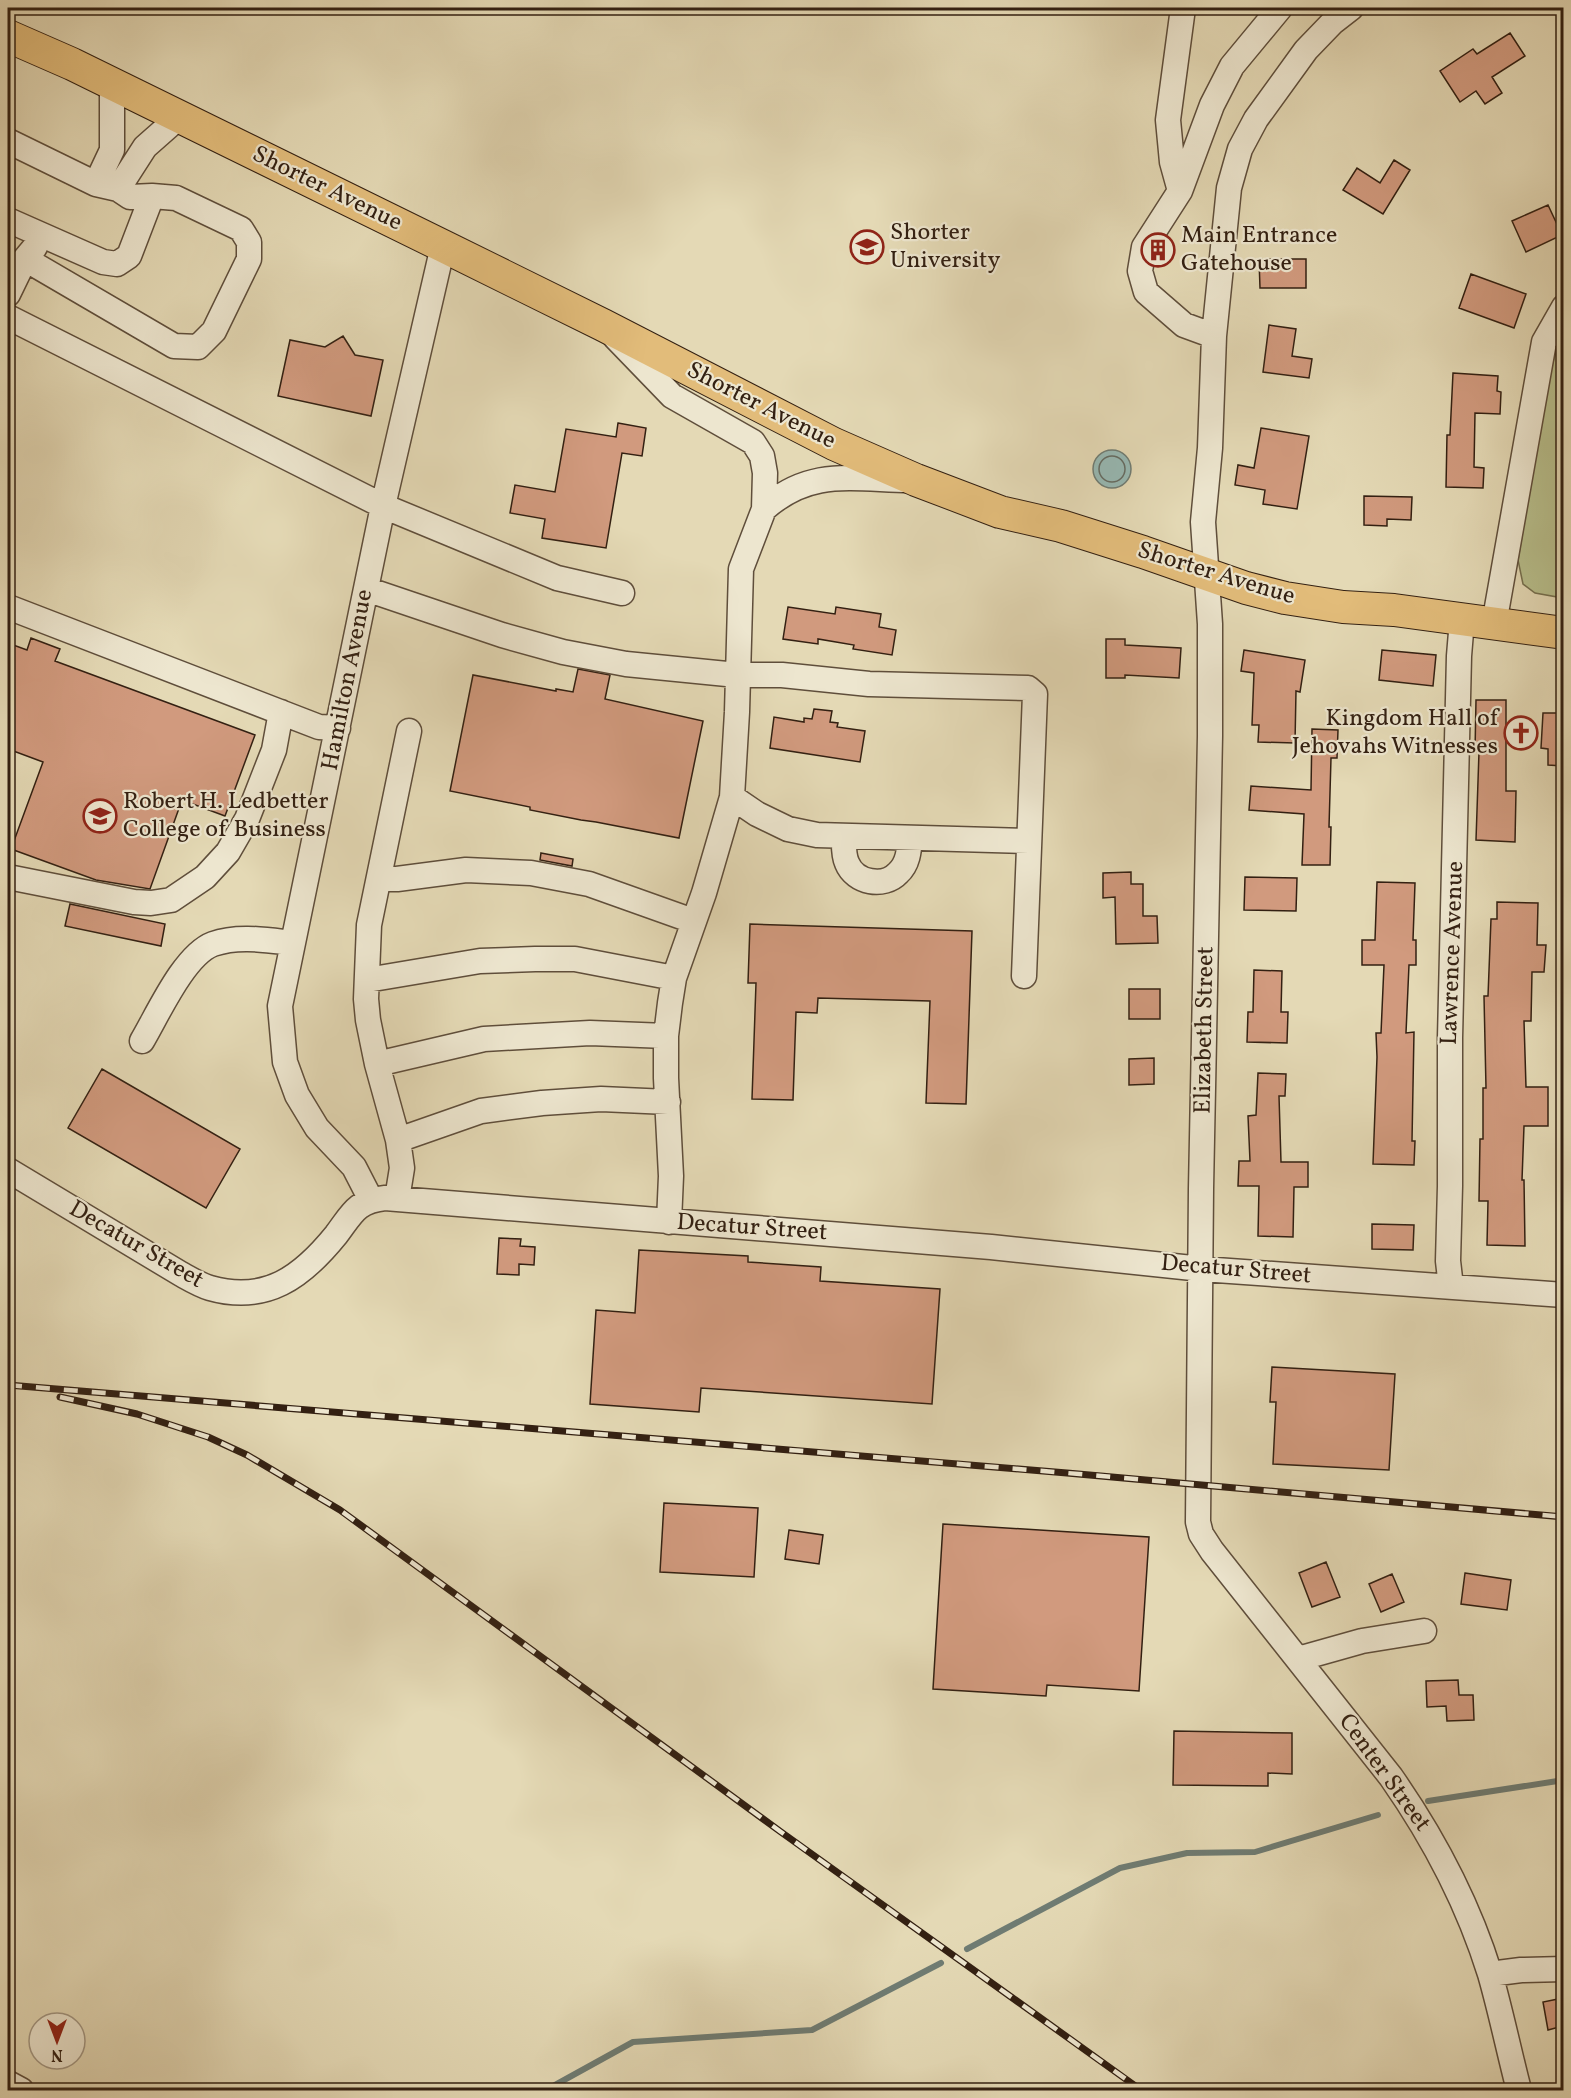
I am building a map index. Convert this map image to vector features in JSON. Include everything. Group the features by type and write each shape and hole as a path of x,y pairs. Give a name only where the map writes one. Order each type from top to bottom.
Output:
{"main road":[{"name":"Shorter Avenue","path":"8,36 112,83 603,325 834,444 1000,513 1061,526 1246,588 1285,598 1563,633"}],"street":[{"path":"1180,191 1172,162 1168,120 1183,8"},
{"path":"1214,336 1184,325 1146,292 1140,271 1144,247 1180,191 1212,105 1232,66 1280,8"},
{"name":"Elizabeth Street","path":"1199,1486 1210,736 1208,574 1203,522 1210,448 1214,336 1229,188 1240,150 1262,111 1306,50 1333,22 1351,8"},
{"path":"107,187 112,150 112,83"},
{"path":"107,187 145,147 179,117"},
{"path":"8,141 130,197 176,198 241,229 249,242 249,259 219,321 214,331 198,347 174,346 25,259"},
{"path":"8,220 103,262 117,264 129,256 152,196"},
{"path":"8,294 25,259 44,236"},
{"name":"Hamilton Avenue","path":"371,1200 354,1167 317,1128 297,1095 285,1062 280,1006 383,506 443,246"},
{"path":"1494,624 1544,342 1563,307"},
{"path":"8,317 383,506 556,578 622,593"},
{"path":"603,325 672,396 753,442 762,456 765,473 764,509 741,569 732,797 704,893 674,978 666,1035 671,1176 669,1222"},
{"path":"764,509 779,495 813,480 836,478 916,480"},
{"path":"366,589 502,635 563,652 626,664 737,675 782,675 869,684 1028,688 1035,694 1024,976"},
{"path":"8,607 319,727 338,728"},
{"name":"Lawrence Avenue","path":"1451,1287 1448,1261 1450,1038 1459,656 1462,620"},
{"path":"8,877 134,902 151,903 171,900 205,877 228,852 247,819 274,750 281,712"},
{"path":"397,1199 402,1168 398,1140 377,1064 368,1020 367,980 369,925 408,731"},
{"path":"732,797 757,814 789,829 817,835 1029,841"},
{"path":"844,836 844,852 849,868 860,878 870,882 887,880 898,873 907,859 910,838"},
{"path":"378,878 397,879 466,870 531,873 589,884 693,921"},
{"path":"142,1041 188,964 201,950 213,944 243,939 292,943"},
{"path":"367,980 480,961 535,959 575,959 674,978"},
{"path":"377,1064 484,1039 591,1033 666,1035"},
{"path":"398,1140 481,1111 542,1103 601,1099 668,1102"},
{"name":"Decatur Street","path":"8,1170 181,1274 209,1287 231,1292 269,1289 289,1280 322,1252 360,1204 371,1200 397,1199 423,1203 991,1247 1202,1269 1563,1295"},
{"name":"Center Street","path":"1199,1486 1197,1511 1201,1534 1378,1760 1416,1813 1438,1849 1473,1927 1490,1974 1519,2091"},
{"path":"1298,1659 1362,1641 1424,1631"},
{"path":"1490,1974 1521,1970 1563,1969"},
{"path":"8,2084 21,2091"}],"green space":[{"path":"1563,331 1563,598 1535,593 1523,584 1518,560 1548,377"}],"water":[{"path":"1112,450 1119,451 1125,456 1130,462 1130,476 1125,482 1119,487 1112,488 1105,487 1099,482 1094,476 1093,469 1094,462 1099,456 1105,451"}],"building":[{"path":"1510,33 1525,56 1492,77 1502,93 1485,104 1476,91 1460,102 1440,71 1473,49 1477,54"},
{"path":"1394,160 1410,170 1383,214 1343,190 1357,168 1380,183"},
{"path":"1548,205 1562,235 1526,252 1512,221"},
{"path":"1259,259 1306,259 1306,288 1260,288"},
{"path":"1471,274 1526,294 1514,328 1459,308"},
{"path":"1269,325 1296,329 1292,356 1312,359 1309,378 1263,372"},
{"path":"343,336 355,355 383,360 371,416 278,396 290,340 325,347"},
{"path":"1453,373 1498,376 1497,391 1501,392 1500,414 1475,413 1474,467 1484,468 1483,488 1446,487 1447,435 1450,435"},
{"path":"618,423 646,428 642,456 622,453 606,548 542,538 545,519 510,513 515,485 555,492 566,429 616,437"},
{"path":"1261,428 1309,436 1297,509 1263,504 1265,490 1235,485 1238,465 1254,468"},
{"path":"1364,496 1412,497 1411,520 1387,519 1387,526 1364,525"},
{"path":"788,607 835,614 836,607 881,614 879,627 896,630 892,655 853,649 854,645 818,639 818,644 783,639"},
{"name":"Robert H. Ledbetter College of Business","path":"31,638 60,649 55,661 255,735 225,816 182,800 150,889 96,880 11,849 43,762 8,749 8,643 27,650"},
{"path":"1106,639 1125,639 1125,645 1181,648 1179,678 1125,675 1125,678 1106,678"},
{"path":"1244,650 1305,660 1300,692 1296,691 1295,743 1258,742 1259,725 1252,725 1254,673 1241,671"},
{"path":"1382,650 1436,655 1433,686 1379,680"},
{"path":"578,669 610,675 605,699 703,721 679,838 530,810 530,807 450,791 473,675 556,691 556,689 573,692"},
{"path":"1476,700 1506,700 1506,791 1516,791 1515,842 1476,840 1479,752 1475,752"},
{"path":"814,709 832,711 830,722 838,723 837,727 865,731 860,762 770,748 774,717 804,722 804,718 812,719"},
{"path":"1543,713 1563,713 1563,766 1548,765 1548,749 1541,748"},
{"path":"1312,729 1338,730 1337,758 1331,758 1330,865 1302,865 1304,814 1249,810 1251,786 1311,790"},
{"path":"541,853 573,859 572,866 540,860"},
{"path":"1131,872 1131,884 1143,884 1143,916 1157,916 1158,943 1116,944 1115,897 1103,898 1103,873"},
{"path":"1245,877 1297,878 1296,911 1244,910"},
{"path":"1377,882 1415,883 1413,940 1416,940 1416,965 1409,965 1406,1033 1414,1032 1412,1141 1415,1141 1414,1165 1373,1164 1376,1033 1381,1033 1384,965 1362,965 1362,940 1375,940"},
{"path":"1497,902 1538,903 1537,945 1546,945 1544,972 1532,972 1531,1021 1524,1021 1526,1087 1548,1087 1548,1126 1524,1126 1522,1180 1524,1180 1525,1246 1487,1245 1488,1201 1479,1201 1480,1139 1483,1139 1483,1088 1486,1088 1484,996 1488,996 1491,919 1497,919"},
{"path":"70,904 165,924 161,946 65,926"},
{"path":"750,924 972,931 966,1104 926,1103 930,1001 818,998 817,1013 796,1012 793,1100 752,1099 756,983 748,983"},
{"path":"1254,970 1282,971 1281,1012 1288,1012 1287,1043 1247,1042 1248,1012 1253,1012"},
{"path":"1129,989 1160,989 1160,1019 1129,1019"},
{"path":"1154,1058 1154,1084 1129,1085 1129,1059"},
{"path":"102,1069 240,1149 206,1208 68,1128"},
{"path":"1258,1073 1286,1074 1285,1096 1279,1096 1281,1162 1308,1162 1308,1187 1294,1187 1293,1237 1258,1236 1259,1186 1238,1186 1239,1161 1250,1161 1248,1116 1256,1115"},
{"path":"1372,1224 1414,1225 1413,1250 1372,1249"},
{"path":"499,1238 521,1239 520,1246 535,1247 534,1265 519,1264 519,1275 497,1274"},
{"path":"639,1250 748,1256 748,1262 821,1267 820,1281 940,1289 932,1404 701,1388 699,1412 590,1404 596,1310 635,1313"},
{"path":"1272,1367 1395,1374 1389,1470 1273,1464 1276,1402 1270,1402"},
{"path":"664,1503 758,1508 754,1577 660,1572"},
{"path":"943,1524 1149,1537 1139,1691 1047,1685 1046,1696 933,1689"},
{"path":"789,1530 823,1535 819,1564 785,1559"},
{"path":"1326,1562 1340,1597 1312,1607 1299,1573"},
{"path":"1465,1573 1511,1580 1507,1610 1461,1604"},
{"path":"1392,1574 1404,1602 1381,1612 1369,1584"},
{"path":"1458,1680 1459,1695 1473,1695 1474,1720 1447,1721 1446,1706 1427,1707 1426,1681"},
{"path":"1174,1731 1292,1733 1292,1774 1268,1773 1268,1786 1173,1785"},
{"path":"1563,1998 1563,2026 1548,2030 1543,2002"}],"waterway":[{"path":"1428,1801 1564,1780"},
{"path":"967,1949 1120,1868 1187,1853 1255,1852 1378,1815"},
{"path":"546,2090 633,2042 812,2030 941,1963"}],"railway":[{"path":"8,1385 1067,1473 1564,1517"},
{"path":"60,1397 137,1414 208,1437 247,1455 340,1510 781,1832 1141,2090"}],"place":[{"name":"Shorter University","path":"867,247"},
{"name":"Main Entrance Gatehouse","path":"1158,250"},
{"name":"Kingdom Hall of Jehovahs Witnesses","path":"1521,733"},
{"name":"Robert H. Ledbetter College of Business","path":"100,816"}]}
